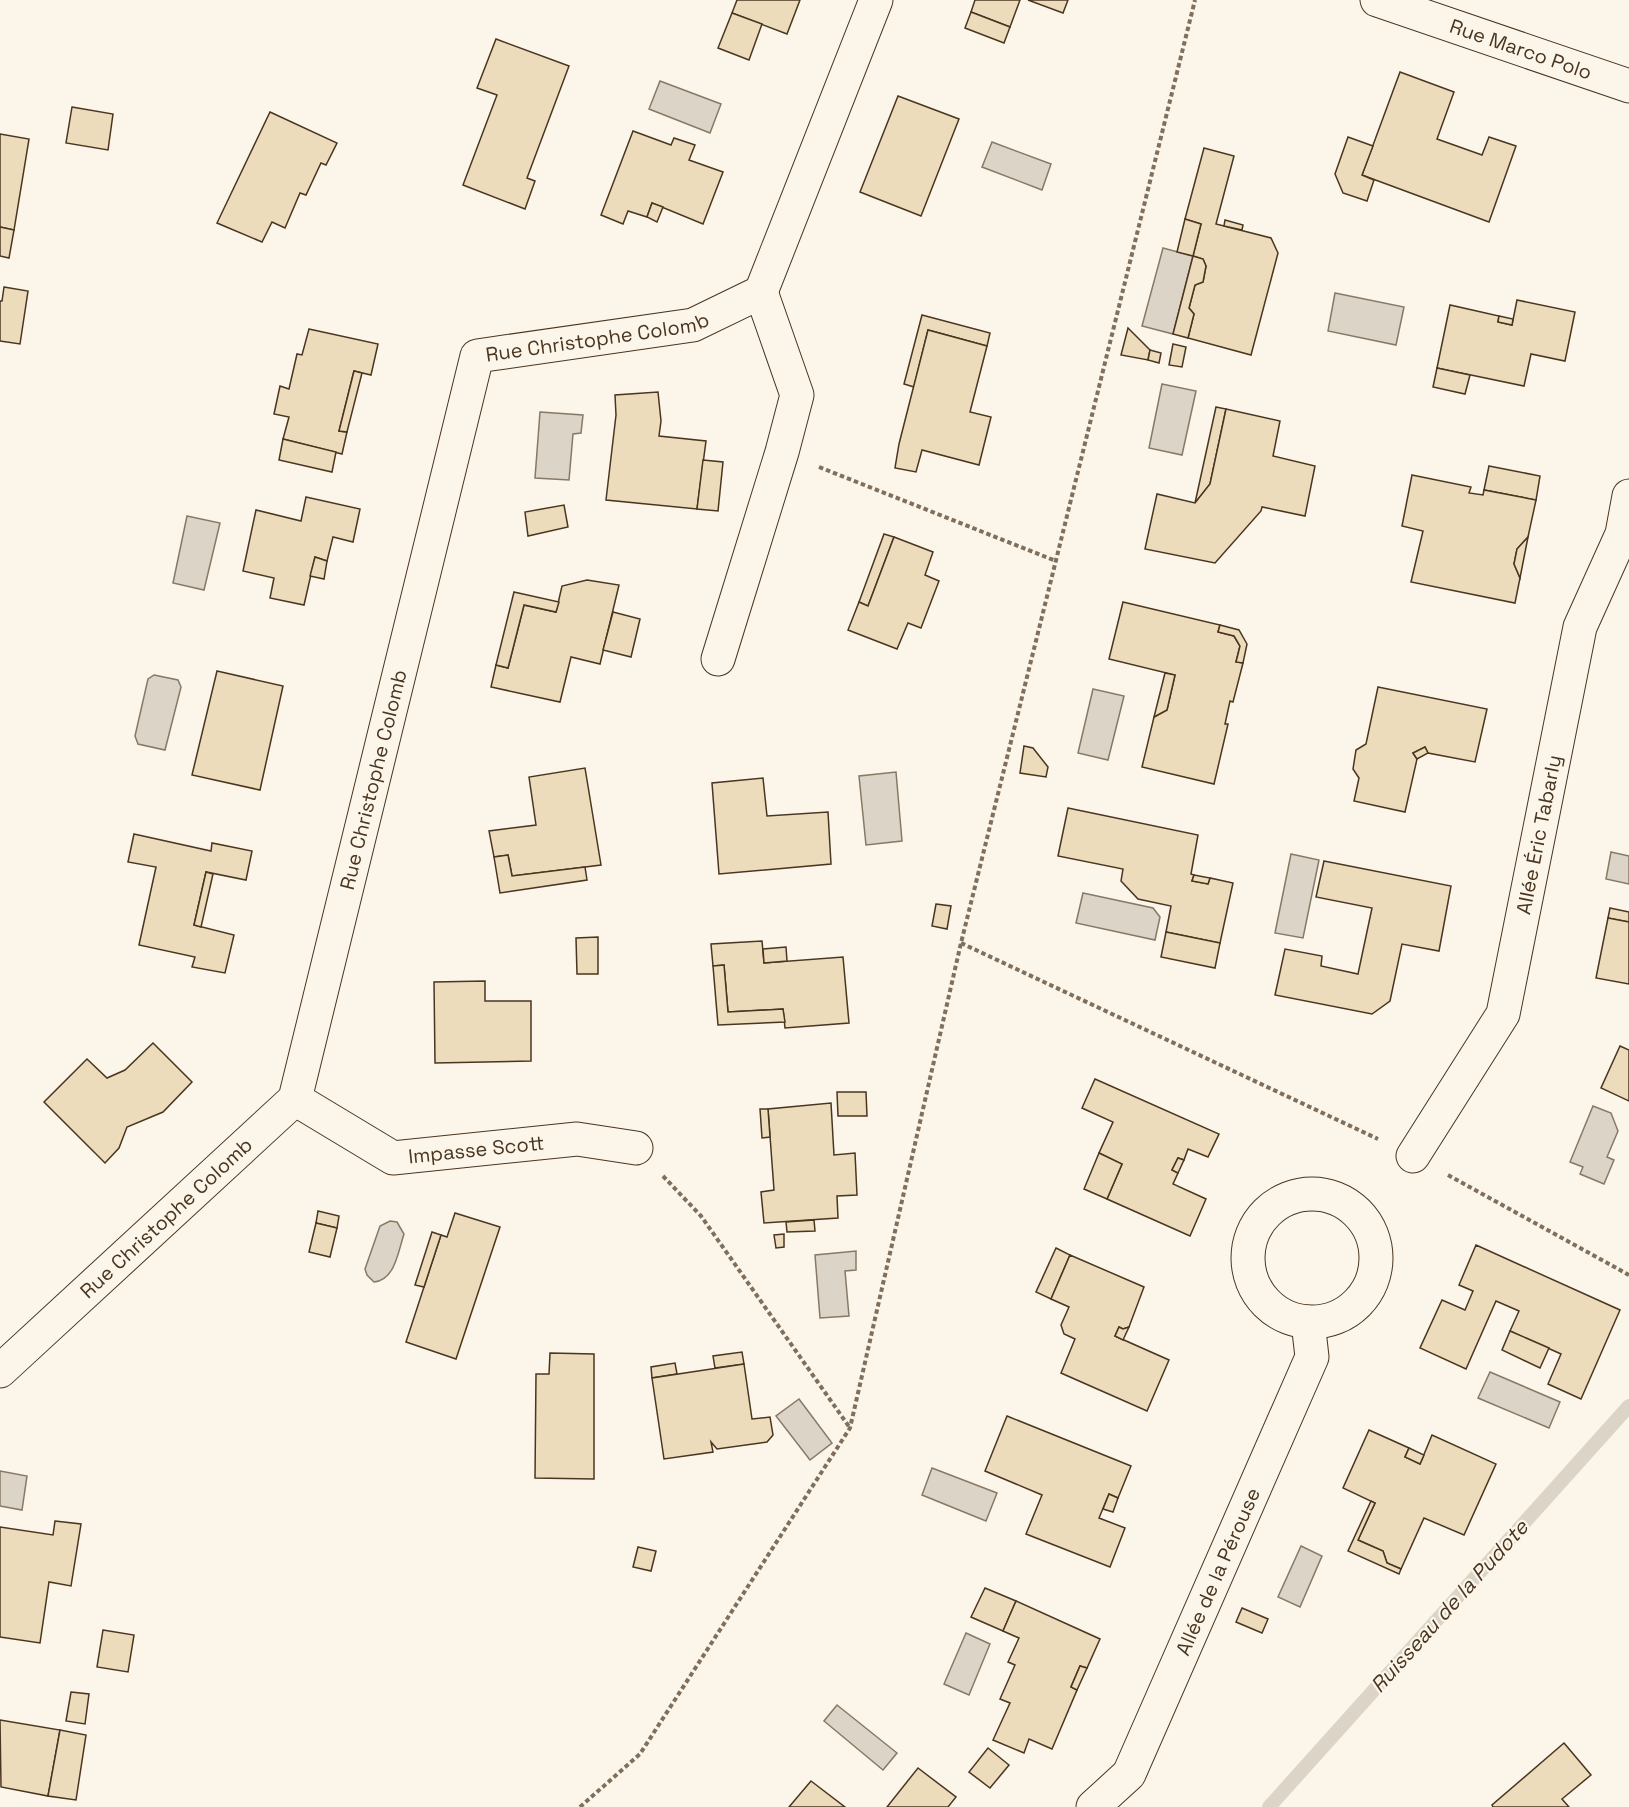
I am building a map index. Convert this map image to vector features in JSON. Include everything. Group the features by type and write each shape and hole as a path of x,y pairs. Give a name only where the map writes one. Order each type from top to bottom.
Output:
{"street":[{"path":"718,659 782,452 797,395 761,292 876,0"},
{"name":"Rue Marco Polo","path":"1377,0 1629,86"},
{"name":"Rue Christophe Colomb","path":"0,1371 295,1099 477,356 693,326 761,292"},
{"name":"Allée Éric Tabarly","path":"1413,1156 1503,1014 1580,627 1622,534 1629,496"},
{"name":"Impasse Scott","path":"295,1099 393,1158 577,1139 636,1148"},
{"name":"Allée de la Pérouse","path":"1093,1807 1129,1774 1312,1357 1308,1322"}],"path":[{"path":"580,1807 640,1754 850,1428 961,943 1195,0"},
{"path":"782,452 1056,561"},
{"path":"961,943 1413,1156 1629,1275"},
{"path":"636,1148 701,1216 850,1428"}],"shaded area":[{"path":"660,81 721,104 710,133 649,109"},
{"path":"992,142 1051,164 1042,190 982,167"},
{"path":"1163,248 1193,256 1173,334 1142,326"},
{"path":"1335,293 1404,307 1396,345 1328,331"},
{"path":"1162,384 1196,391 1182,455 1149,448"},
{"path":"540,412 583,415 581,433 573,434 569,480 535,478"},
{"path":"187,516 220,523 204,590 173,583"},
{"path":"154,675 178,680 181,687 165,750 138,744 135,736 148,679"},
{"path":"1093,689 1124,696 1108,760 1078,753"},
{"path":"896,772 902,841 866,845 859,776"},
{"path":"1611,852 1629,856 1629,884 1606,879"},
{"path":"1291,854 1319,860 1303,938 1275,933"},
{"path":"1083,893 1153,908 1160,917 1155,940 1076,923"},
{"path":"1593,1106 1611,1113 1618,1131 1607,1157 1614,1160 1604,1184 1580,1174 1583,1167 1570,1162"},
{"path":"390,1221 397,1222 404,1234 391,1271 381,1280 374,1282 365,1269 380,1226"},
{"path":"856,1251 856,1270 845,1271 849,1316 820,1318 815,1255"},
{"path":"1490,1372 1560,1402 1549,1428 1478,1398"},
{"path":"799,1399 832,1443 810,1460 776,1416"},
{"path":"932,1468 997,1493 986,1521 922,1495"},
{"path":"0,1471 27,1476 22,1510 0,1506"},
{"path":"1301,1546 1322,1556 1300,1607 1278,1597"},
{"path":"966,1633 990,1644 969,1695 944,1684"},
{"path":"837,1705 897,1753 883,1770 824,1721"}],"building":[{"path":"737,0 800,0 787,34 732,13"},
{"path":"975,0 1020,0 1010,27 971,12"},
{"path":"1028,0 1068,0 1063,13"},
{"path":"971,12 1010,27 1004,43 965,28"},
{"path":"732,13 762,24 749,60 718,48"},
{"path":"496,39 569,66 527,178 535,181 525,209 463,185 497,95 477,88"},
{"path":"1400,72 1454,92 1437,139 1482,155 1489,137 1516,146 1489,222 1362,175"},
{"path":"898,96 959,119 921,216 860,192"},
{"path":"72,107 113,114 108,150 66,143"},
{"path":"270,112 337,143 326,165 321,163 306,195 300,193 285,228 272,222 262,242 217,223"},
{"path":"633,131 671,145 674,138 695,145 689,160 723,172 703,224 652,203 647,217 628,211 623,224 601,215"},
{"path":"0,134 29,139 14,230 0,227"},
{"path":"1348,137 1373,146 1362,175 1374,180 1367,201 1343,193 1335,174"},
{"path":"1204,148 1234,156 1216,224 1271,238 1278,253 1251,355 1188,338 1194,314 1189,308 1195,285 1203,282 1206,266 1203,259 1193,256 1201,224 1185,219"},
{"path":"652,203 663,207 657,222 647,217"},
{"path":"1185,219 1201,224 1193,256 1177,252"},
{"path":"1225,220 1243,225 1242,230 1224,226"},
{"path":"0,227 14,230 9,258 0,256"},
{"path":"1193,256 1203,259 1206,266 1203,282 1195,285 1189,308 1194,314 1188,338 1173,334"},
{"path":"4,287 28,291 20,344 0,341 0,301 2,301"},
{"path":"1517,300 1575,312 1565,361 1531,354 1524,386 1437,368 1450,305 1499,316 1498,322 1512,325"},
{"path":"922,315 990,333 987,346 928,330 914,387 904,384"},
{"path":"1499,316 1513,319 1512,325 1498,322"},
{"path":"1128,328 1150,350 1148,360 1121,355"},
{"path":"309,329 378,344 371,375 354,371 339,431 347,432 342,454 283,439 289,417 274,414 280,386 289,389 297,354 302,355"},
{"path":"928,330 987,346 970,412 991,417 979,465 922,450 916,472 895,468"},
{"path":"1173,344 1186,347 1182,367 1169,365"},
{"path":"1150,350 1161,353 1159,363 1148,360"},
{"path":"1437,368 1470,375 1465,394 1433,387"},
{"path":"354,371 362,373 347,432 339,431"},
{"path":"658,392 661,421 659,436 706,441 697,509 606,500 616,415 615,395"},
{"path":"1216,407 1226,409 1210,484 1195,503"},
{"path":"1226,409 1280,421 1273,456 1315,466 1305,516 1262,507 1261,511 1215,563 1145,549 1157,494 1195,503 1210,484"},
{"path":"283,439 336,452 332,472 279,460"},
{"path":"703,460 723,462 718,511 697,509"},
{"path":"1489,466 1540,476 1536,500 1484,490"},
{"path":"1412,475 1471,487 1469,493 1483,495 1484,490 1536,500 1528,537 1517,549 1514,564 1520,578 1515,603 1411,582 1423,531 1402,526"},
{"path":"306,497 360,509 353,542 333,537 327,561 315,557 304,605 270,598 274,578 243,571 256,510 301,521"},
{"path":"564,505 568,527 528,536 525,512"},
{"path":"884,534 894,537 868,606 859,602"},
{"path":"894,537 933,552 925,575 939,581 921,628 908,623 897,649 848,630 859,602 868,606"},
{"path":"1528,537 1520,578 1514,564 1517,549"},
{"path":"315,557 327,561 324,579 310,576"},
{"path":"587,580 619,585 600,664 571,657 560,702 491,687 496,665 508,668 524,605 556,612 562,586"},
{"path":"514,592 559,602 556,612 524,605 508,668 496,665"},
{"path":"1123,602 1220,625 1218,632 1234,636 1240,646 1236,662 1243,663 1233,702 1230,701 1225,724 1228,724 1214,784 1142,767 1154,717 1167,710 1175,675 1109,659"},
{"path":"613,612 640,619 631,657 603,650"},
{"path":"1220,625 1239,630 1247,644 1243,663 1236,662 1240,646 1234,636 1218,632"},
{"path":"217,671 283,686 260,790 192,775"},
{"path":"1165,673 1175,675 1167,710 1154,717"},
{"path":"1378,687 1487,709 1475,762 1428,753 1425,747 1413,753 1417,759 1405,812 1354,801 1359,778 1353,769 1356,750 1366,744"},
{"path":"1024,746 1033,748 1048,767 1046,777 1020,773"},
{"path":"1425,747 1428,753 1417,759 1413,753"},
{"path":"585,768 601,865 512,876 508,855 494,857 489,831 536,825 529,777"},
{"path":"763,778 767,816 828,812 831,864 719,874 712,783"},
{"path":"1068,808 1198,835 1191,874 1194,875 1192,881 1208,884 1210,878 1233,883 1220,943 1166,932 1171,906 1138,899 1121,881 1123,869 1058,856"},
{"path":"134,834 211,851 212,843 252,851 246,880 206,872 194,925 234,935 225,973 192,967 195,957 139,945 156,867 128,862"},
{"path":"508,855 512,876 585,867 587,880 500,893 494,857"},
{"path":"1324,861 1451,886 1439,951 1402,944 1390,1001 1372,1014 1275,995 1285,949 1322,956 1321,966 1358,974 1372,908 1316,897"},
{"path":"206,872 213,874 201,927 194,925"},
{"path":"1194,875 1210,878 1208,884 1192,881"},
{"path":"936,904 951,906 947,929 932,926"},
{"path":"1610,908 1629,912 1629,922 1608,918"},
{"path":"1608,918 1629,922 1629,984 1596,978"},
{"path":"1166,932 1220,943 1215,968 1161,957"},
{"path":"598,937 598,974 577,974 576,938"},
{"path":"762,941 764,963 843,957 849,1023 785,1028 783,1009 728,1012 724,965 713,966 711,944"},
{"path":"786,947 787,961 764,963 763,949"},
{"path":"724,965 728,1012 783,1009 785,1022 718,1025 713,966"},
{"path":"485,981 485,1001 531,1001 531,1061 435,1063 434,982"},
{"path":"153,1043 192,1082 163,1112 127,1127 119,1148 105,1163 44,1102 87,1059 107,1078 125,1070"},
{"path":"1620,1046 1629,1050 1629,1101 1601,1088"},
{"path":"1095,1079 1219,1134 1208,1157 1188,1149 1184,1160 1178,1158 1172,1170 1178,1173 1173,1184 1206,1199 1190,1236 1107,1199 1122,1164 1099,1153 1113,1122 1082,1108"},
{"path":"837,1092 866,1092 867,1116 838,1116"},
{"path":"831,1103 834,1155 855,1153 857,1195 837,1196 838,1218 764,1223 761,1192 774,1190 768,1109"},
{"path":"760,1109 768,1109 770,1137 762,1138"},
{"path":"1099,1153 1122,1164 1107,1199 1084,1189"},
{"path":"1178,1158 1184,1160 1178,1173 1172,1170"},
{"path":"318,1211 339,1216 337,1228 316,1223"},
{"path":"455,1213 500,1227 456,1359 406,1342 441,1235 447,1237"},
{"path":"814,1220 815,1231 787,1232 786,1222"},
{"path":"316,1223 337,1228 330,1257 309,1252"},
{"path":"432,1232 441,1235 424,1287 415,1285"},
{"path":"784,1234 784,1247 776,1248 774,1235"},
{"path":"1476,1245 1620,1310 1581,1399 1548,1384 1561,1354 1510,1331 1519,1311 1496,1301 1466,1369 1420,1348 1442,1300 1465,1310 1473,1291 1459,1285"},
{"path":"1056,1248 1070,1255 1051,1299 1036,1292"},
{"path":"1070,1255 1144,1287 1129,1327 1123,1329 1119,1327 1115,1336 1169,1360 1147,1411 1061,1373 1075,1339 1064,1334 1061,1325 1069,1307 1051,1299"},
{"path":"1119,1327 1123,1329 1129,1327 1123,1340 1115,1336"},
{"path":"1510,1331 1549,1348 1540,1368 1502,1350"},
{"path":"742,1352 744,1364 715,1368 713,1356"},
{"path":"550,1353 594,1354 594,1479 535,1478 536,1374 549,1374"},
{"path":"675,1363 677,1374 652,1378 651,1367"},
{"path":"744,1364 752,1419 770,1417 773,1435 767,1442 717,1449 711,1442 713,1452 664,1459 652,1378"},
{"path":"1007,1416 1131,1466 1118,1498 1109,1494 1099,1518 1125,1528 1110,1567 1026,1534 1042,1495 985,1471"},
{"path":"1369,1430 1409,1448 1405,1457 1420,1464 1432,1435 1496,1464 1464,1535 1424,1518 1401,1569 1387,1563 1383,1551 1358,1540 1375,1503 1343,1488"},
{"path":"1409,1448 1424,1455 1420,1464 1405,1457"},
{"path":"1109,1494 1118,1498 1113,1512 1103,1509"},
{"path":"1371,1501 1375,1503 1358,1540 1383,1551 1387,1563 1401,1569 1399,1574 1348,1551"},
{"path":"55,1521 81,1524 71,1586 49,1582 40,1643 0,1637 0,1527 53,1535"},
{"path":"638,1547 656,1551 651,1571 633,1567"},
{"path":"985,1588 1016,1601 1003,1631 971,1617"},
{"path":"1016,1601 1100,1639 1087,1668 1080,1666 1071,1687 1077,1690 1052,1749 1029,1739 1024,1753 993,1740 1010,1703 1000,1699 1015,1665 1008,1662 1019,1638 1003,1631"},
{"path":"1242,1608 1268,1619 1262,1633 1236,1622"},
{"path":"103,1630 134,1635 128,1672 97,1667"},
{"path":"1080,1666 1087,1668 1077,1690 1071,1687"},
{"path":"71,1692 89,1694 85,1724 66,1721"},
{"path":"0,1720 60,1730 48,1796 1,1787"},
{"path":"60,1730 86,1735 76,1800 48,1796"},
{"path":"1564,1743 1591,1775 1562,1799 1569,1807 1493,1807 1492,1805"},
{"path":"988,1748 1009,1765 990,1788 969,1772"},
{"path":"918,1768 956,1797 948,1807 887,1807"},
{"path":"811,1781 845,1807 789,1807"}],"waterway":[{"name":"Ruisseau de la Pudote","path":"1269,1807 1629,1406"}]}
